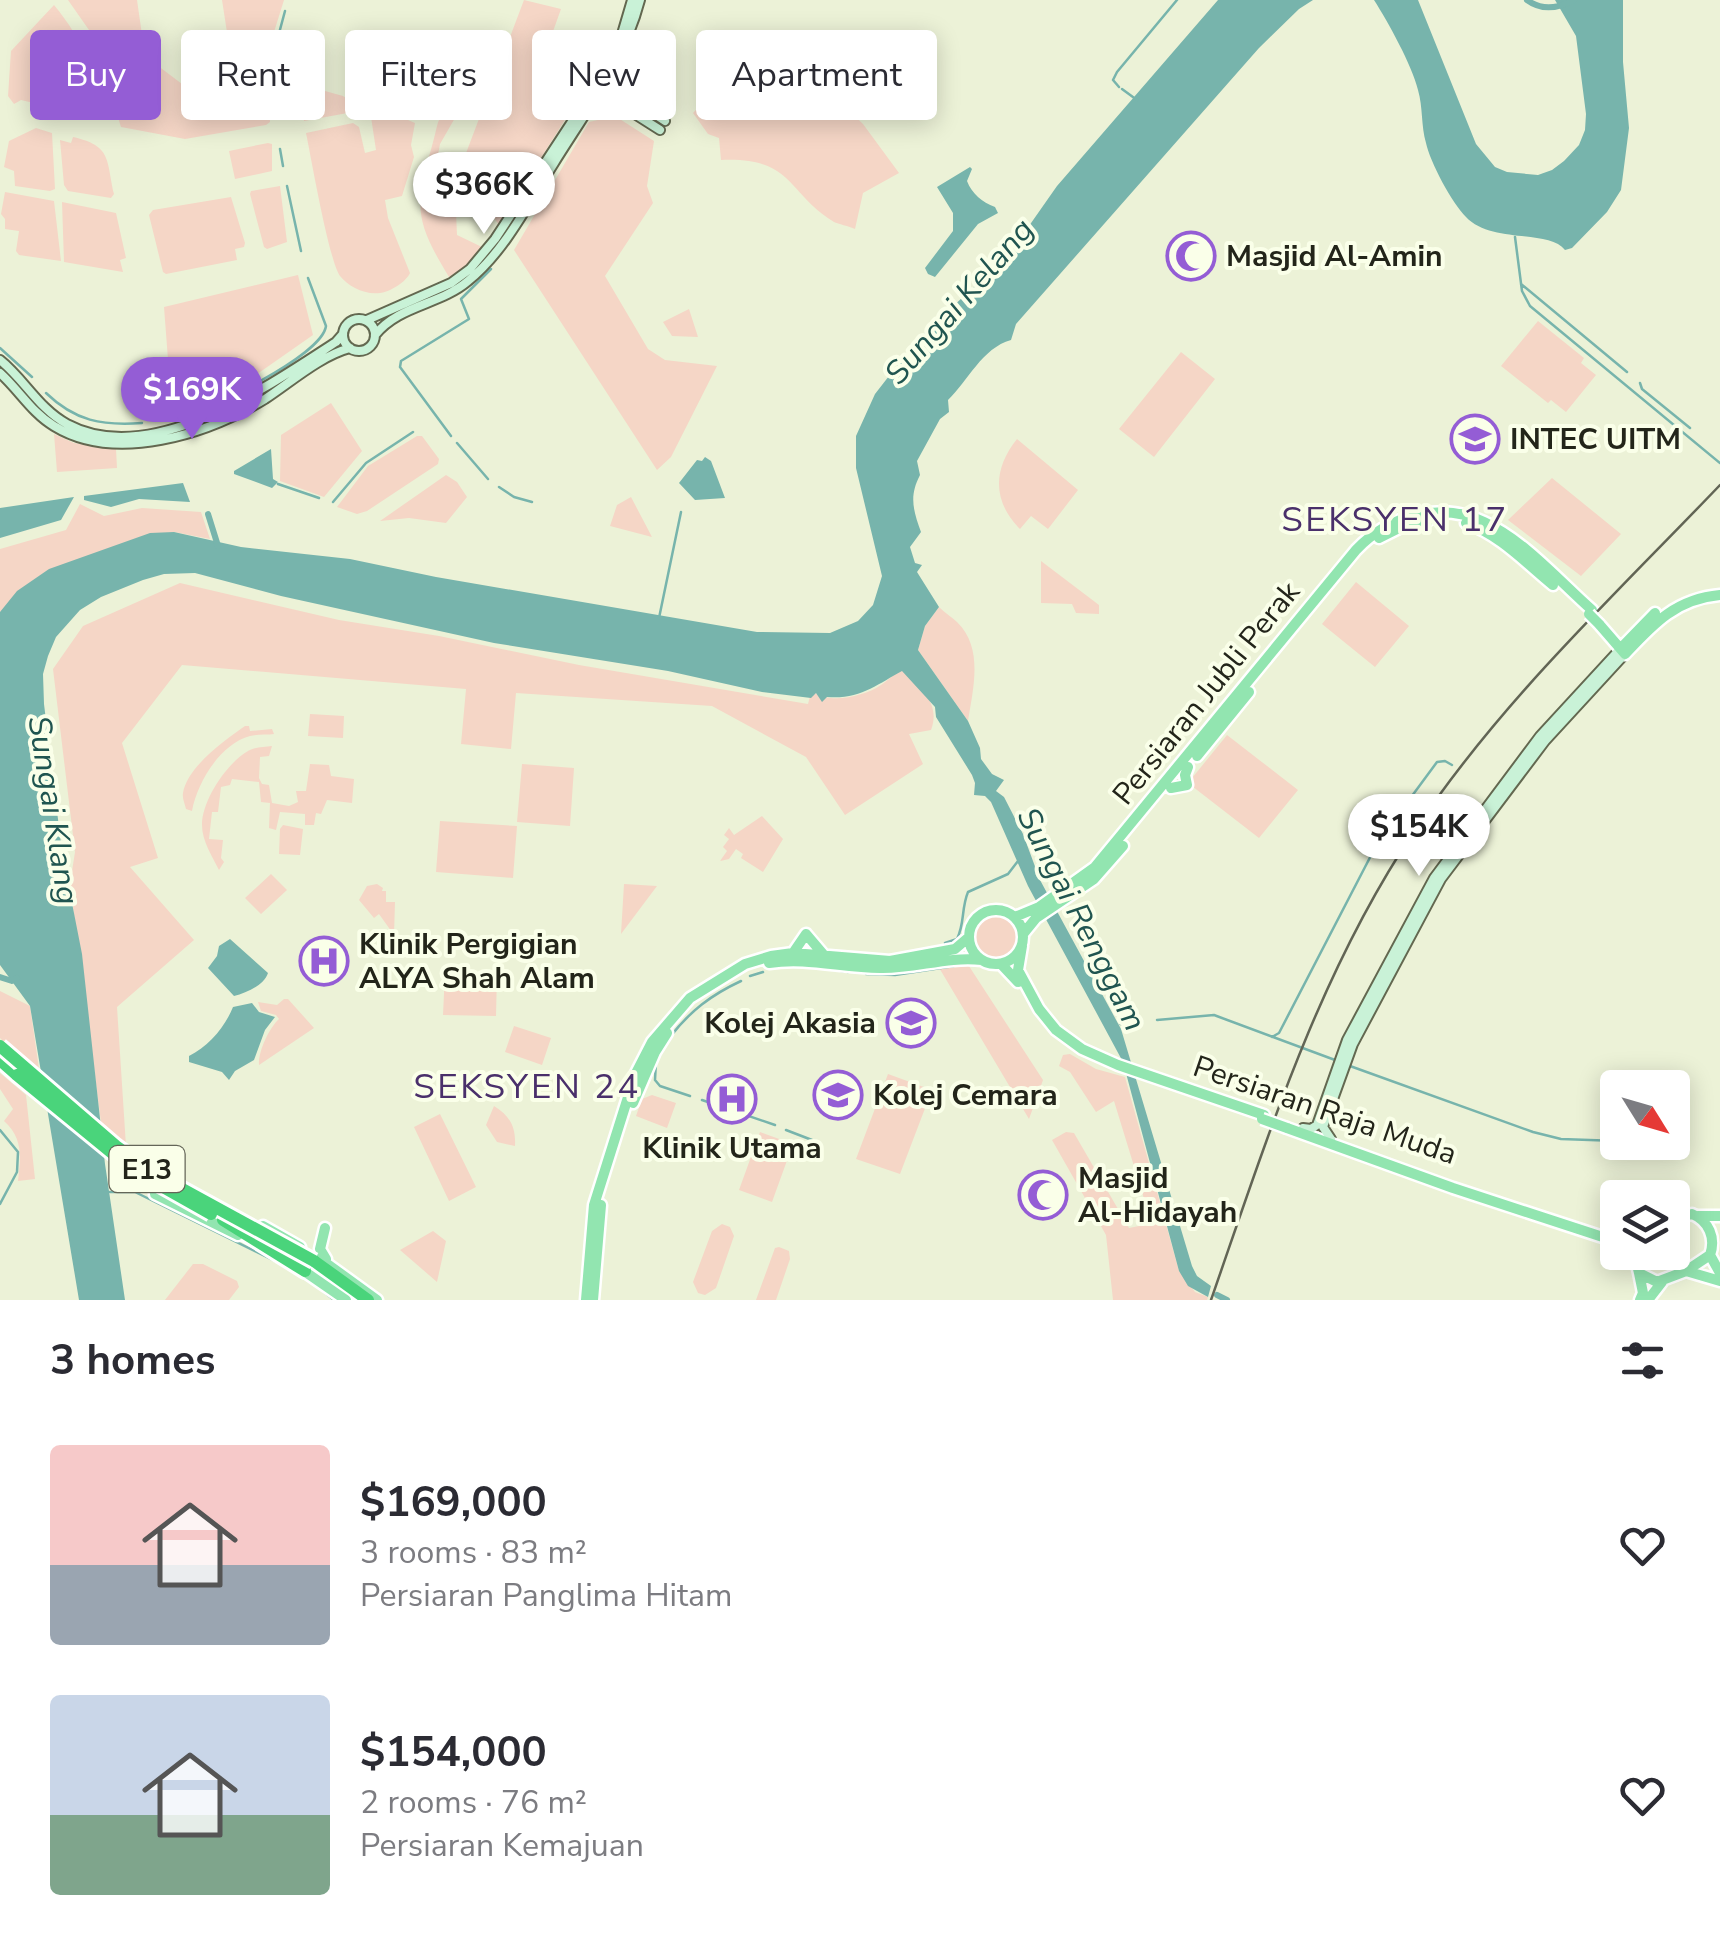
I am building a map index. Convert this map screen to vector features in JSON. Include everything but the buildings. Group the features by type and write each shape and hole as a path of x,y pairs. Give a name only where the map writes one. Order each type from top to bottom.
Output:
{"highway":[{"name":"E13","path":"0,1046 140,1164 367,1300"},
{"name":"E13","path":"0,1060 134,1170 310,1266"},
{"path":"223,1220 310,1266"}],"main road":[{"path":"623,30 632,0"},
{"path":"630,30 640,0"},
{"path":"0,360 57,418 83,431 122,436 174,428 232,408 336,342 352,321 366,320 451,283 470,269 506,224 576,120"},
{"path":"0,373 51,424 78,438 106,443 161,439 236,414 350,348 366,349 382,325 408,309 455,290 476,274 513,229 581,120"},
{"path":"644,120 660,130"},
{"path":"366,320 375,335"},
{"path":"344,334 350,348"},
{"name":"Persiaran Jubli Perak","path":"1065,896 1096,868 1356,550 1397,523 1457,514 1482,521 1500,532 1591,612 1626,649"},
{"name":"Persiaran Jubli Perak","path":"1015,917 1041,910 1106,868 1171,788 1187,785 1188,767 1226,706 1360,554 1397,523 1456,521 1483,529 1591,612"},
{"path":"1500,532 1504,544"},
{"path":"1331,1138 1323,1127 1347,1058 1434,878 1540,736 1666,604 1699,590 1720,592"},
{"path":"590,1300 592,1222 598,1188 635,1075 652,1042 678,1010 704,987 745,964 793,953 878,968 949,958 1002,964 1014,958 1022,940 1015,917 1008,912 990,910 974,920 969,938 982,960"},
{"name":"Persiaran Jubli Perak","path":"1022,940 1041,910"},
{"path":"1303,1128 1311,1129 1318,1122 1347,1040 1410,926"},
{"path":"793,953 806,934 822,958"},
{"path":"590,1300 603,1191 649,1064 682,1013 728,979 772,962 822,958 890,961 955,949 969,938"},
{"name":"Persiaran Raja Muda","path":"1022,940 1018,970 1040,1009 1056,1030 1118,1068"},
{"name":"Persiaran Raja Muda","path":"1002,964 1013,972 1037,1014 1060,1040 1088,1059 1168,1081 1263,1117"},
{"name":"Persiaran Raja Muda","path":"1140,1074 1453,1188 1600,1234"},
{"name":"Persiaran Raja Muda","path":"1288,1126 1600,1234"},
{"path":"336,1268 286,1238 164,1178 154,1185 154,1194 310,1266 346,1300"},
{"path":"1690,1215 1720,1216"},
{"path":"1648,1300 1662,1282 1710,1255 1716,1234 1697,1216"},
{"path":"286,1238 307,1244 324,1228 321,1254 367,1300"},
{"path":"1710,1255 1720,1273"},
{"path":"1637,1270 1643,1293 1640,1300"},
{"path":"1686,1271 1720,1281"},
{"path":"1638,1273 1662,1282"}],"shaded area":[{"path":"68,0 137,0 141,30 89,30"},
{"path":"222,0 284,0 275,30 227,30"},
{"path":"524,0 561,9 554,30 532,30 532,120 565,120 499,225 460,169 479,120 512,120 512,32"},
{"path":"54,5 72,30 31,30"},
{"path":"30,31 30,102 21,100 14,104 8,96 11,51"},
{"path":"161,68 181,83 181,120 270,122 185,139 121,127 119,120 161,120"},
{"path":"325,91 345,97 345,113 325,117"},
{"path":"371,120 415,123 411,145 414,157 402,196 385,200 410,273 388,291 368,293 347,283 336,267 306,133 353,123 359,127 365,153 376,150"},
{"path":"439,120 454,120 440,144 435,172 456,212 457,235 482,247 465,267 449,277 429,242 421,214 426,167"},
{"path":"621,120 654,141 647,186 653,203 605,276 648,349 665,360 717,366 671,457 657,470 514,250 589,122"},
{"path":"698,120 859,120 899,173 863,193 855,229 818,211 777,171 763,164 721,160 719,138 708,134"},
{"path":"36,128 52,133 55,189 50,191 15,186 14,171 4,167 9,141"},
{"path":"73,137 95,145 105,156 114,194 111,198 68,191 64,185 60,140 71,143"},
{"path":"272,144 272,171 235,179 229,151"},
{"path":"280,186 287,242 267,249 250,194"},
{"path":"5,192 54,201 61,261 19,255 19,231 5,229 1,214"},
{"path":"231,197 245,243 235,249 237,260 163,272 149,215 153,210"},
{"path":"62,202 116,213 126,258 120,260 123,272 64,262"},
{"path":"298,275 313,335 230,393 172,412 164,307"},
{"path":"689,309 698,337 672,336 663,322"},
{"path":"1538,321 1584,358 1581,363 1596,375 1566,412 1551,400 1548,403 1501,366"},
{"path":"1181,352 1215,379 1154,457 1119,429"},
{"path":"331,403 362,451 324,497 280,481 281,435"},
{"path":"54,434 74,443 116,449 117,468 57,472"},
{"path":"422,436 439,459 438,464 367,511 357,514 337,507 368,466"},
{"path":"1017,439 1078,490 1048,529 1031,516 1020,529 1000,496 1003,462"},
{"path":"446,475 457,482 467,497 446,523 409,518 380,521"},
{"path":"1552,478 1621,534 1581,576 1508,520"},
{"path":"631,497 652,537 610,526 617,505"},
{"path":"80,504 104,516 142,508 201,512 210,539 174,532 0,612 0,549 66,530"},
{"path":"1041,561 1099,605 1099,614 1076,613 1072,604 1041,603"},
{"path":"1356,582 1409,626 1375,667 1322,624"},
{"path":"180,583 339,620 808,704 810,696 816,693 839,698 866,692 902,670 927,697 933,721 931,730 909,734 923,764 845,815 806,757 712,706 516,693 511,749 461,744 466,689 182,665 122,743 158,858 130,867 194,940 117,1007 126,1146 102,1130 70,884 75,852 53,669 83,626"},
{"path":"939,607 957,622 971,644 974,669 968,721 918,650 925,626"},
{"path":"310,714 344,716 343,738 308,736"},
{"path":"245,726 250,731 272,729 274,734 250,736 229,747 205,777 192,811 186,809 183,793 192,774 208,755"},
{"path":"1227,735 1298,790 1259,838 1188,783"},
{"path":"272,746 269,756 260,757 259,778 262,784 269,785 272,803 289,806 298,802 296,791 306,791 310,764 329,765 331,776 354,779 352,803 327,800 321,814 316,813 314,825 305,825 305,814 280,812 276,830 269,828 270,803 261,802 259,782 232,779 230,785 221,787 218,812 212,812 209,839 223,840 224,862 219,870 202,831 206,805 232,764 248,751"},
{"path":"522,764 574,768 570,826 517,822"},
{"path":"762,816 783,839 763,872 741,858 743,854 736,849 729,859 720,861 727,851 723,847 729,839 724,835 729,828 734,835"},
{"path":"440,821 517,826 513,878 436,872"},
{"path":"283,825 303,829 300,855 279,854"},
{"path":"271,874 287,890 261,914 245,898"},
{"path":"377,884 386,891 386,902 395,902 394,935 379,914 374,918 359,900 367,886"},
{"path":"624,884 657,886 621,934"},
{"path":"997,914 1012,921 1019,936 1012,951 997,958 982,951 975,936 982,921"},
{"path":"967,963 1043,1080 1029,1119 938,966"},
{"path":"445,972 497,974 496,1016 443,1015"},
{"path":"0,991 30,1006 40,1076 0,1038"},
{"path":"284,999 314,1028 259,1065 265,1040 279,1019 261,1011 258,1002 277,1005"},
{"path":"514,1026 551,1038 542,1065 505,1052"},
{"path":"1070,1054 1096,1069 1125,1077 1179,1271 1195,1292 1208,1297 1207,1300 1113,1300 1106,1235 1052,1140 1066,1132 1074,1133 1129,1228 1144,1225 1137,1205 1145,1202 1114,1101 1096,1112 1070,1072 1059,1066 1063,1055"},
{"path":"0,1073 26,1095 35,1179 18,1181 18,1141 4,1121 13,1109 0,1089"},
{"path":"888,1074 932,1090 900,1174 856,1159"},
{"path":"652,1095 676,1103 667,1128 636,1116 642,1099"},
{"path":"494,1106 511,1123 515,1146 497,1142 486,1125"},
{"path":"440,1114 476,1187 449,1201 414,1127"},
{"path":"760,1132 793,1144 772,1202 739,1190"},
{"path":"722,1224 730,1227 734,1236 716,1288 705,1295 698,1293 693,1282 712,1231"},
{"path":"433,1231 446,1241 437,1282 400,1250"},
{"path":"775,1248 789,1251 790,1259 776,1300 756,1300"},
{"path":"193,1264 203,1264 237,1281 239,1287 229,1300 165,1300"}],"water":[{"path":"1218,0 1313,0 1259,48 1016,324 1011,340 984,357 948,400 949,412 940,419 917,461 920,475 913,503 921,532 910,547 915,563 922,565 917,572 939,607 925,626 918,650 968,721 981,759 992,774 1004,780 996,791 1004,797 1040,880 1121,1029 1192,1266 1197,1276 1211,1286 1208,1297 1188,1286 1179,1271 1123,1062 1028,886 991,802 985,796 974,795 972,775 936,717 935,707 902,671 858,694 827,697 822,702 816,693 811,698 762,692 668,671 494,643 195,573 164,574 143,580 80,610 56,637 43,674 62,852 82,954 105,1164 125,1300 79,1300 30,1006 0,965 0,612 17,591 49,569 150,533 174,532 241,547 350,559 757,632 830,633 858,621 873,605 882,576 856,468 856,436 875,394 917,340 1010,253 1057,186"},
{"path":"1374,0 1418,0 1476,144 1495,167 1538,175 1564,161 1579,145 1585,130 1576,36 1555,0 1623,0 1629,128 1621,190 1607,212 1572,248 1565,250 1546,240 1490,231 1460,211 1428,151 1420,96 1411,68"},
{"path":"970,167 967,181 972,190 998,213 978,224 935,277 925,268 953,231 953,213 937,187"},
{"path":"271,449 273,479 278,482 272,488 234,474 234,471"},
{"path":"705,457 711,461 725,498 695,500 679,483 697,460"},
{"path":"183,483 190,502 139,499 111,507 84,500 84,496"},
{"path":"74,497 61,520 0,538 0,508"},
{"path":"230,939 268,973 254,988 234,996 208,968 219,946"},
{"path":"252,1003 259,1012 275,1017 265,1030 254,1060 235,1071 229,1080 222,1072 189,1062 189,1056 221,1029 233,1007"}],"waterway":[{"path":"1119,87 1113,80 1117,72 1177,0"},
{"path":"1527,0 1550,7 1574,0"},
{"path":"280,30 285,11"},
{"path":"1122,89 1137,100"},
{"path":"280,149 283,166"},
{"path":"287,186 301,251"},
{"path":"1515,237 1522,291 1530,306 1720,463"},
{"path":"451,436 400,367 401,361 469,319 461,299 491,269"},
{"path":"174,418 260,381 320,338 326,326 308,278"},
{"path":"1521,284 1627,372"},
{"path":"0,348 32,377"},
{"path":"1640,383 1642,389 1690,428"},
{"path":"46,393 90,420 142,423"},
{"path":"333,502 366,463 413,432"},
{"path":"457,443 488,479"},
{"path":"278,484 319,498"},
{"path":"499,487 532,502"},
{"path":"659,618 681,512"},
{"path":"208,514 218,546"},
{"path":"1272,1037 1279,1033 1378,842 1437,762 1452,765"},
{"path":"945,943 957,939 968,892 1008,874 1018,861"},
{"path":"786,967 799,966"},
{"path":"866,974 895,975 954,966"},
{"path":"822,968 848,972"},
{"path":"750,976 763,972"},
{"path":"0,977 12,981 17,978"},
{"path":"670,1037 702,1004 741,981"},
{"path":"1157,1020 1214,1015 1335,1060"},
{"path":"1120,1024 1142,1022"},
{"path":"656,1061 655,1080 660,1086 690,1096"},
{"path":"1350,1066 1533,1132 1561,1139 1600,1140"},
{"path":"702,1100 775,1125"},
{"path":"0,1130 18,1152 17,1172 0,1204"},
{"path":"786,1130 812,1140"},
{"path":"110,1192 135,1192 289,1268"},
{"path":"313,1283 334,1300"},
{"name":"Sungai Renggam","path":"1217,1295 1227,1300"}],"railway":[{"path":"1211,1300 1298,1058 1350,941 1381,884 1448,783 1521,693 1720,485"}],"place":[{"name":"Masjid Al-Amin","path":"1191,256"},
{"name":"INTEC UITM","path":"1475,439"},
{"name":"Klinik Pergigian ALYA Shah Alam","path":"324,961"},
{"name":"Kolej Akasia","path":"911,1023"},
{"name":"Kolej Cemara","path":"838,1095"},
{"name":"Klinik Utama","path":"732,1099"},
{"name":"Masjid Al-Hidayah","path":"1043,1195"}],"district":[{"name":"SEKSYEN 17","path":"1395,519"},
{"name":"SEKSYEN 24","path":"527,1086"}],"water label":[{"name":"Sungai Kelang","path":"959,301"},
{"name":"Sungai Klang","path":"54,810"}]}
